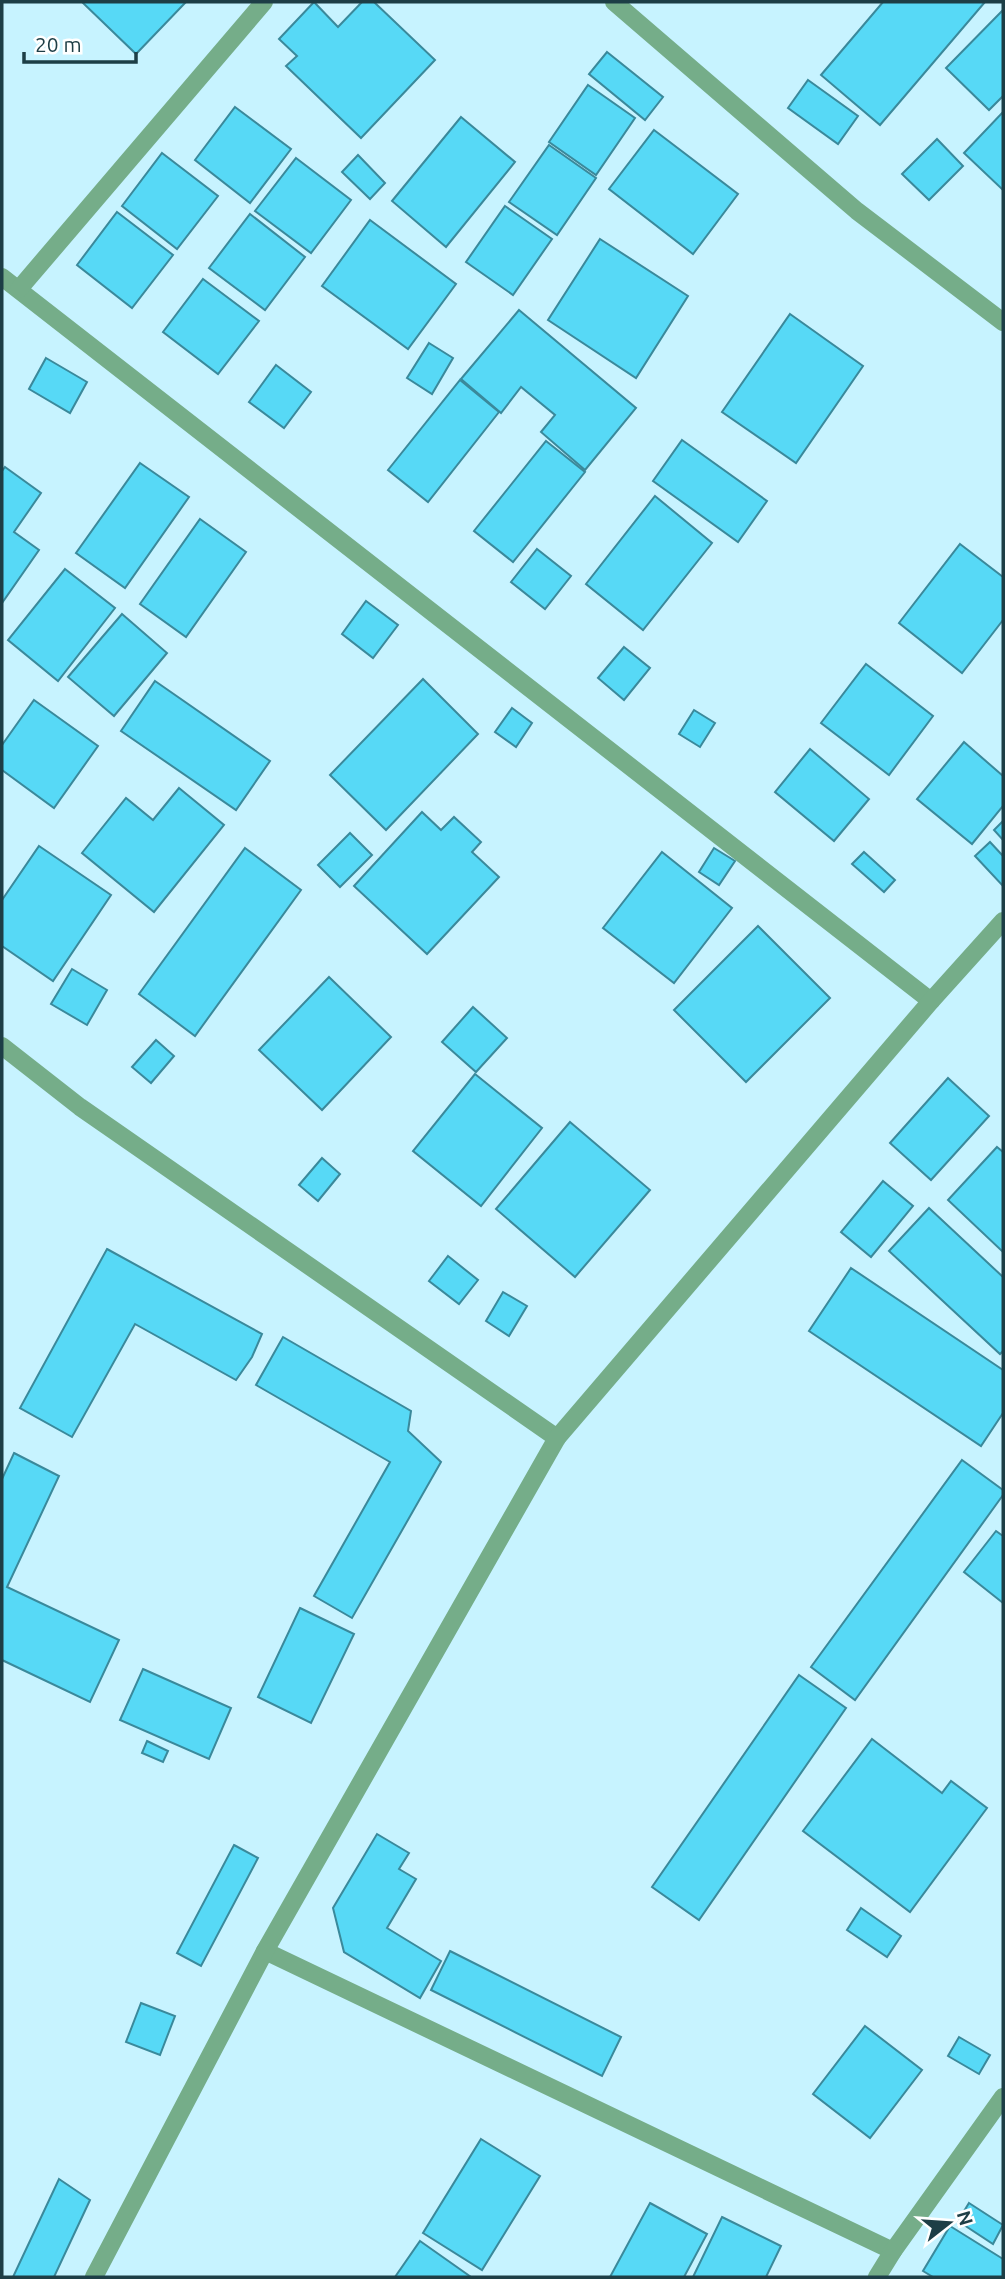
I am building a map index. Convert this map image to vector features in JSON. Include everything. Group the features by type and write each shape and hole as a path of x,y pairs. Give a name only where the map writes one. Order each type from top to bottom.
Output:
{"street":[{"path":"19,289 264,2"},
{"path":"614,2 857,211 1003,322"},
{"path":"2,277 930,1001"},
{"path":"94,2277 265,1951 556,1438 930,1001 1003,921"},
{"path":"2,1046 80,1107 556,1438"},
{"path":"265,1951 893,2251"},
{"path":"877,2277 1003,2097"}],"building":[{"path":"82,2 184,2 185,3 136,54"},
{"path":"314,2 338,27 362,2 374,2 435,60 361,138 286,66 297,56 279,39"},
{"path":"883,2 985,2 880,125 821,75"},
{"path":"1003,10 1003,96 989,110 946,68"},
{"path":"607,52 663,97 645,120 589,74"},
{"path":"808,80 858,116 838,144 788,108"},
{"path":"588,85 635,118 596,175 549,142"},
{"path":"235,107 291,149 250,203 195,160"},
{"path":"1003,112 1003,190 964,153"},
{"path":"461,117 515,162 446,247 392,201"},
{"path":"654,130 738,194 693,254 609,189"},
{"path":"937,139 963,166 929,200 902,174"},
{"path":"549,145 596,178 557,235 509,202"},
{"path":"162,153 218,196 177,249 122,206"},
{"path":"358,155 385,183 370,199 342,172"},
{"path":"296,158 351,200 311,253 255,211"},
{"path":"505,206 552,239 513,295 466,262"},
{"path":"117,212 173,255 132,308 77,265"},
{"path":"250,214 305,257 265,310 209,268"},
{"path":"370,220 456,284 408,349 322,286"},
{"path":"600,239 688,296 636,378 548,320"},
{"path":"203,279 259,321 218,374 163,332"},
{"path":"519,310 636,408 585,470 541,432 555,415 521,387 501,413 461,379"},
{"path":"790,314 863,366 796,463 722,412"},
{"path":"429,343 453,358 432,394 407,378"},
{"path":"46,358 87,382 70,413 29,389"},
{"path":"276,365 311,392 284,428 249,402"},
{"path":"460,380 499,412 428,502 388,470"},
{"path":"682,440 767,501 738,542 653,481"},
{"path":"546,441 585,472 513,562 474,531"},
{"path":"140,463 189,497 125,588 76,553"},
{"path":"5,467 41,493 14,532 39,550 2,603 2,471"},
{"path":"655,496 712,543 643,630 586,584"},
{"path":"200,519 246,552 186,637 140,604"},
{"path":"960,544 1003,577 1003,620 962,673 899,623"},
{"path":"537,549 571,576 545,609 511,582"},
{"path":"65,569 115,608 58,681 8,640"},
{"path":"366,601 398,625 373,658 342,634"},
{"path":"122,614 167,653 114,716 68,677"},
{"path":"624,647 650,668 624,700 598,678"},
{"path":"866,664 933,716 889,775 821,723"},
{"path":"423,679 478,734 386,830 330,775"},
{"path":"155,681 270,761 236,810 121,731"},
{"path":"34,700 98,746 54,808 2,770 2,745"},
{"path":"512,708 532,723 516,747 495,732"},
{"path":"694,710 715,723 700,747 679,734"},
{"path":"964,742 1003,776 1003,806 972,844 917,799"},
{"path":"810,749 869,799 834,841 775,792"},
{"path":"179,788 224,825 154,912 82,853 126,798 153,820"},
{"path":"422,812 441,830 454,817 481,842 472,852 499,877 427,954 354,886"},
{"path":"1003,821 1003,840 994,830"},
{"path":"350,833 372,855 340,887 318,865"},
{"path":"990,842 1003,856 1003,886 975,856"},
{"path":"39,846 111,895 53,981 2,946 2,900"},
{"path":"245,848 301,890 195,1036 139,994"},
{"path":"714,848 735,861 719,885 699,872"},
{"path":"662,852 732,908 674,983 603,928"},
{"path":"864,852 895,880 884,892 852,864"},
{"path":"758,926 830,998 746,1082 674,1010"},
{"path":"72,969 107,990 87,1025 51,1004"},
{"path":"329,977 391,1037 322,1110 259,1050"},
{"path":"473,1007 507,1038 476,1072 442,1042"},
{"path":"156,1040 174,1056 151,1083 132,1067"},
{"path":"475,1074 542,1128 481,1206 413,1151"},
{"path":"948,1078 989,1116 931,1180 890,1143"},
{"path":"570,1122 650,1190 575,1277 496,1209"},
{"path":"997,1147 1003,1152 1003,1252 948,1200"},
{"path":"322,1158 340,1174 318,1201 299,1185"},
{"path":"883,1181 913,1206 871,1257 841,1232"},
{"path":"929,1208 1003,1277 1003,1351 1000,1354 889,1251"},
{"path":"107,1249 262,1334 252,1357 236,1380 135,1324 72,1437 20,1408"},
{"path":"448,1256 478,1280 459,1304 429,1281"},
{"path":"851,1268 1003,1370 1003,1413 981,1446 809,1331"},
{"path":"503,1292 527,1306 509,1336 486,1321"},
{"path":"283,1337 411,1411 408,1431 441,1462 352,1618 314,1596 390,1462 256,1385"},
{"path":"14,1453 59,1476 7,1587 119,1640 90,1702 2,1660 2,1479"},
{"path":"962,1460 1003,1490 1003,1495 855,1700 811,1667"},
{"path":"996,1531 1003,1536 1003,1603 964,1572"},
{"path":"300,1608 354,1634 311,1723 258,1697"},
{"path":"143,1669 231,1708 209,1759 120,1720"},
{"path":"799,1675 846,1708 699,1920 652,1887"},
{"path":"872,1739 942,1793 951,1781 987,1808 910,1912 803,1831"},
{"path":"147,1741 168,1751 163,1762 142,1753"},
{"path":"377,1834 409,1853 399,1869 416,1879 387,1928 441,1961 420,1998 344,1952 333,1908"},
{"path":"234,1845 258,1858 201,1966 177,1953"},
{"path":"861,1908 901,1936 887,1957 847,1930"},
{"path":"450,1951 621,2037 602,2076 431,1990"},
{"path":"141,2003 175,2016 160,2055 126,2042"},
{"path":"865,2026 922,2070 870,2138 813,2094"},
{"path":"959,2037 990,2055 979,2074 948,2056"},
{"path":"481,2139 540,2176 482,2270 423,2233"},
{"path":"59,2179 90,2200 54,2277 13,2277"},
{"path":"650,2203 707,2234 684,2277 610,2277"},
{"path":"969,2203 1003,2225 993,2244 958,2221"},
{"path":"722,2217 781,2246 766,2277 693,2277"},
{"path":"950,2226 1003,2259 1003,2277 933,2277 923,2271"},
{"path":"420,2241 471,2277 395,2277"}]}
